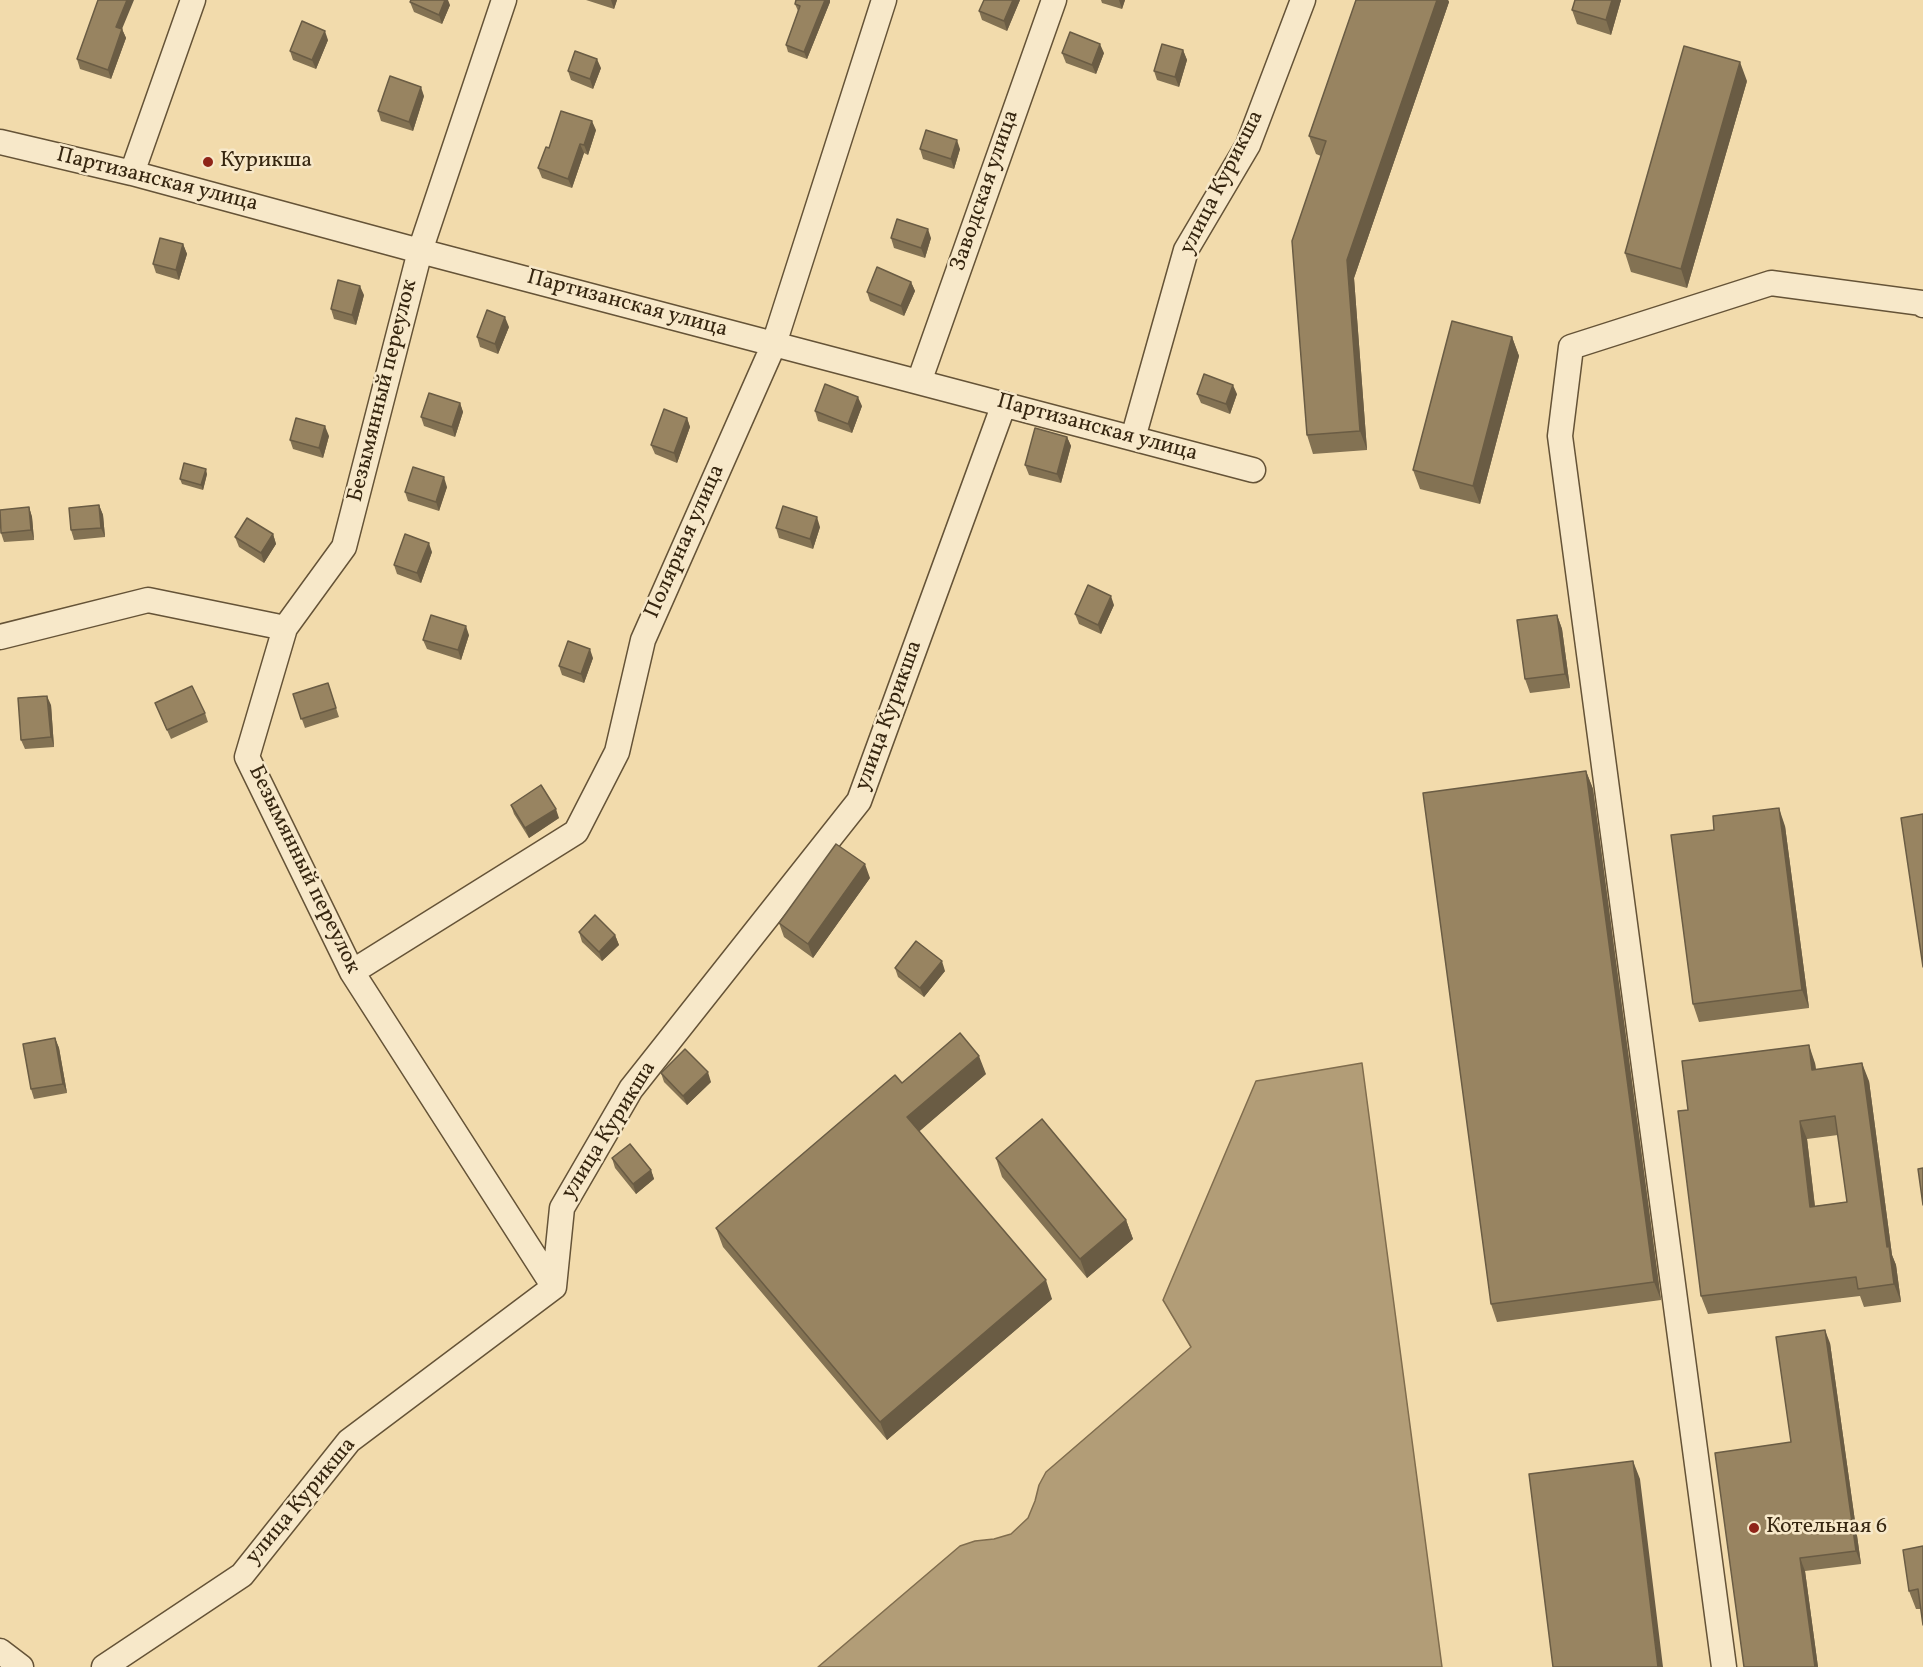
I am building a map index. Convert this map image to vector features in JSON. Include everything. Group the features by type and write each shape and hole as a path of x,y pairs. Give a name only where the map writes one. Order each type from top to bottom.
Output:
{"street":[{"path":"132,173 193,0"},
{"name":"Безымянный переулок","path":"504,0 420,251 344,547 285,628 247,757 352,972 554,1287"},
{"name":"Полярная улица","path":"352,972 576,832 617,752 643,640 774,344 884,0"},
{"name":"Заводская улица","path":"919,382 1054,0"},
{"name":"улица Курикша","path":"1133,438 1186,250 1248,145 1303,0"},
{"name":"Партизанская улица","path":"0,142 132,173 1253,470"},
{"path":"1724,1667 1560,436 1571,347 1771,283 1922,303 1923,305"},
{"name":"улица Курикша","path":"104,1667 242,1575 349,1441 554,1287 562,1208 631,1089 859,801 1004,404"},
{"path":"0,638 148,600 285,628"},
{"path":"0,1651 21,1667"}],"shaded area":[{"path":"1362,1063 1442,1667 818,1667 960,1546 1011,1534 1028,1518 1046,1472 1191,1347 1163,1300 1256,1081"}],"building":[{"path":"98,0 127,0 116,27 122,29 108,70 77,59"},
{"path":"411,0 445,0 439,15 410,2"},
{"path":"796,0 825,0 804,52 786,45 800,6 795,4"},
{"path":"984,0 1013,0 1004,21 979,11"},
{"path":"1356,0 1437,0 1347,260 1360,431 1307,435 1292,241 1326,141 1309,136"},
{"path":"1575,0 1612,0 1606,20 1572,10"},
{"path":"302,21 325,31 312,60 290,51"},
{"path":"1070,32 1100,44 1092,65 1062,53"},
{"path":"1162,44 1183,50 1175,77 1154,71"},
{"path":"1684,46 1740,62 1681,269 1625,253"},
{"path":"575,51 597,59 590,79 568,71"},
{"path":"390,76 421,87 409,122 378,111"},
{"path":"561,111 592,121 584,145 580,144 568,179 538,168 546,147 549,148"},
{"path":"926,130 957,140 951,159 920,149"},
{"path":"897,219 928,229 921,248 891,238"},
{"path":"160,238 183,244 176,270 153,264"},
{"path":"877,267 911,282 901,306 867,292"},
{"path":"338,280 360,286 352,315 331,309"},
{"path":"487,310 505,317 495,344 477,337"},
{"path":"1452,321 1512,337 1473,486 1413,470"},
{"path":"1204,374 1233,385 1226,404 1197,394"},
{"path":"825,384 858,397 848,424 815,411"},
{"path":"429,393 460,403 452,427 421,417"},
{"path":"664,409 687,418 674,453 651,445"},
{"path":"296,418 325,426 319,448 290,440"},
{"path":"1035,428 1067,437 1057,474 1025,465"},
{"path":"184,463 206,469 201,485 180,479"},
{"path":"413,467 444,477 436,502 405,492"},
{"path":"99,505 101,528 71,530 69,508"},
{"path":"783,506 817,517 810,539 776,528"},
{"path":"29,507 31,530 1,533 0,510"},
{"path":"247,518 273,534 261,553 235,537"},
{"path":"405,534 429,543 417,573 394,565"},
{"path":"1088,585 1111,596 1098,625 1075,614"},
{"path":"431,615 466,626 458,650 423,640"},
{"path":"1557,615 1565,674 1525,679 1517,620"},
{"path":"568,641 590,649 581,674 559,666"},
{"path":"328,683 336,708 301,719 293,694"},
{"path":"192,686 205,713 167,730 155,703"},
{"path":"47,696 51,737 21,740 18,698"},
{"path":"1586,771 1654,1282 1491,1304 1423,793"},
{"path":"541,785 556,809 525,828 511,805"},
{"path":"1779,808 1802,990 1693,1004 1671,835 1714,830 1713,816"},
{"path":"1923,814 1923,967 1901,818"},
{"path":"836,844 865,864 808,944 779,923"},
{"path":"595,915 615,935 599,952 579,932"},
{"path":"916,941 942,961 920,988 895,968"},
{"path":"960,1033 979,1056 907,1117 1046,1280 880,1422 716,1228 895,1075 902,1083"},
{"path":"55,1038 63,1084 31,1089 23,1044"},
{"path":"1809,1045 1812,1070 1862,1063 1894,1284 1858,1289 1856,1277 1701,1296 1678,1111 1688,1110 1682,1061","holes":["1835,1116 1847,1202 1810,1207 1800,1121"]},
{"path":"685,1049 708,1072 683,1096 661,1073"},
{"path":"1042,1119 1126,1220 1080,1259 996,1158"},
{"path":"630,1144 651,1170 633,1184 612,1158"},
{"path":"1923,1168 1923,1205 1918,1169"},
{"path":"1825,1330 1856,1551 1800,1558 1815,1667 1744,1667 1715,1453 1791,1442 1776,1337"},
{"path":"1633,1461 1658,1667 1553,1667 1529,1474"},
{"path":"1923,1546 1923,1625 1918,1589 1909,1591 1903,1550"}],"place":[{"name":"Курикша","path":"208,162"},
{"name":"Котельная 6","path":"1754,1528"}]}
